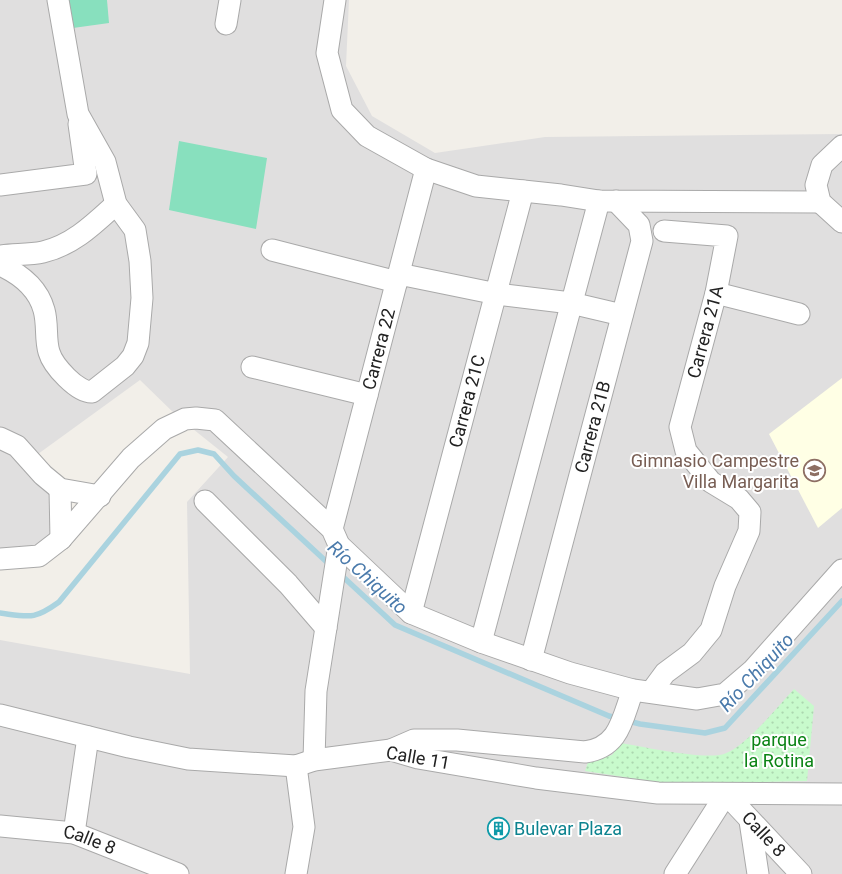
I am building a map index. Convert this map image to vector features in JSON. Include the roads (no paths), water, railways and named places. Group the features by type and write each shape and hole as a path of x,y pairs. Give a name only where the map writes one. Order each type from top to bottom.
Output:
{"street":[{"path":"0,185 86,174 78,114 58,0"},
{"path":"226,24 230,0"},
{"path":"334,0 327,53 342,110 367,136 426,169 476,186 608,201 818,194"},
{"path":"0,265 17,273 32,288 44,310 49,352 53,360 78,389 92,392 125,366 133,356 138,343 142,298 140,261 135,230 116,204 105,162 78,114"},
{"path":"842,146 822,165 818,194 842,222"},
{"name":"Carrera 22","path":"305,763 331,598 336,543 368,395 426,169"},
{"name":"Carrera 21C","path":"410,613 497,294 523,191"},
{"path":"481,642 571,304 608,201"},
{"name":"Carrera 21B","path":"531,660 642,241 639,225 608,201"},
{"path":"0,256 42,252 66,244 81,235 116,204"},
{"name":"Carrera 21A","path":"637,696 692,653 711,630 725,586 749,531 750,512 739,499 711,482 698,467 686,451 680,427 716,293 726,236 664,231"},
{"path":"272,250 398,278 571,304 622,315"},
{"path":"716,293 799,314"},
{"path":"252,367 368,395"},
{"path":"0,559 39,556 61,539 132,458 164,430 184,419 196,418 214,420 336,543 410,613 481,642 637,696 698,699 725,694 753,670 842,570"},
{"path":"0,438 17,446 42,475 60,489 100,496"},
{"path":"60,489 61,539"},
{"path":"206,501 288,584 326,628"},
{"path":"391,750 414,740 448,740 585,752 600,750 615,736 637,696"},
{"name":"Calle 11","path":"0,715 188,759 305,763 391,750 418,758 536,778 658,793 842,794"},
{"path":"74,833 88,737"},
{"path":"296,874 304,827 305,763"},
{"path":"675,874 726,794"},
{"name":"Calle 8","path":"726,794 801,874"},
{"path":"750,821 758,874"},
{"name":"Calle 8","path":"0,826 74,833 176,874"}],"waterway":[{"name":"Río Chiquito","path":"0,613 31,616 43,612 59,602 180,454 198,450 214,454 234,476 330,565"},
{"name":"Río Chiquito","path":"340,574 395,625 609,716 640,724 705,733 725,728 842,601"}],"place":[{"name":"Gimnasio Campestre Villa Margarita","path":"815,471"},
{"name":"Bulevar Plaza","path":"498,829"}],"park label":[{"name":"parque la Rotina","path":"779,750"}]}
